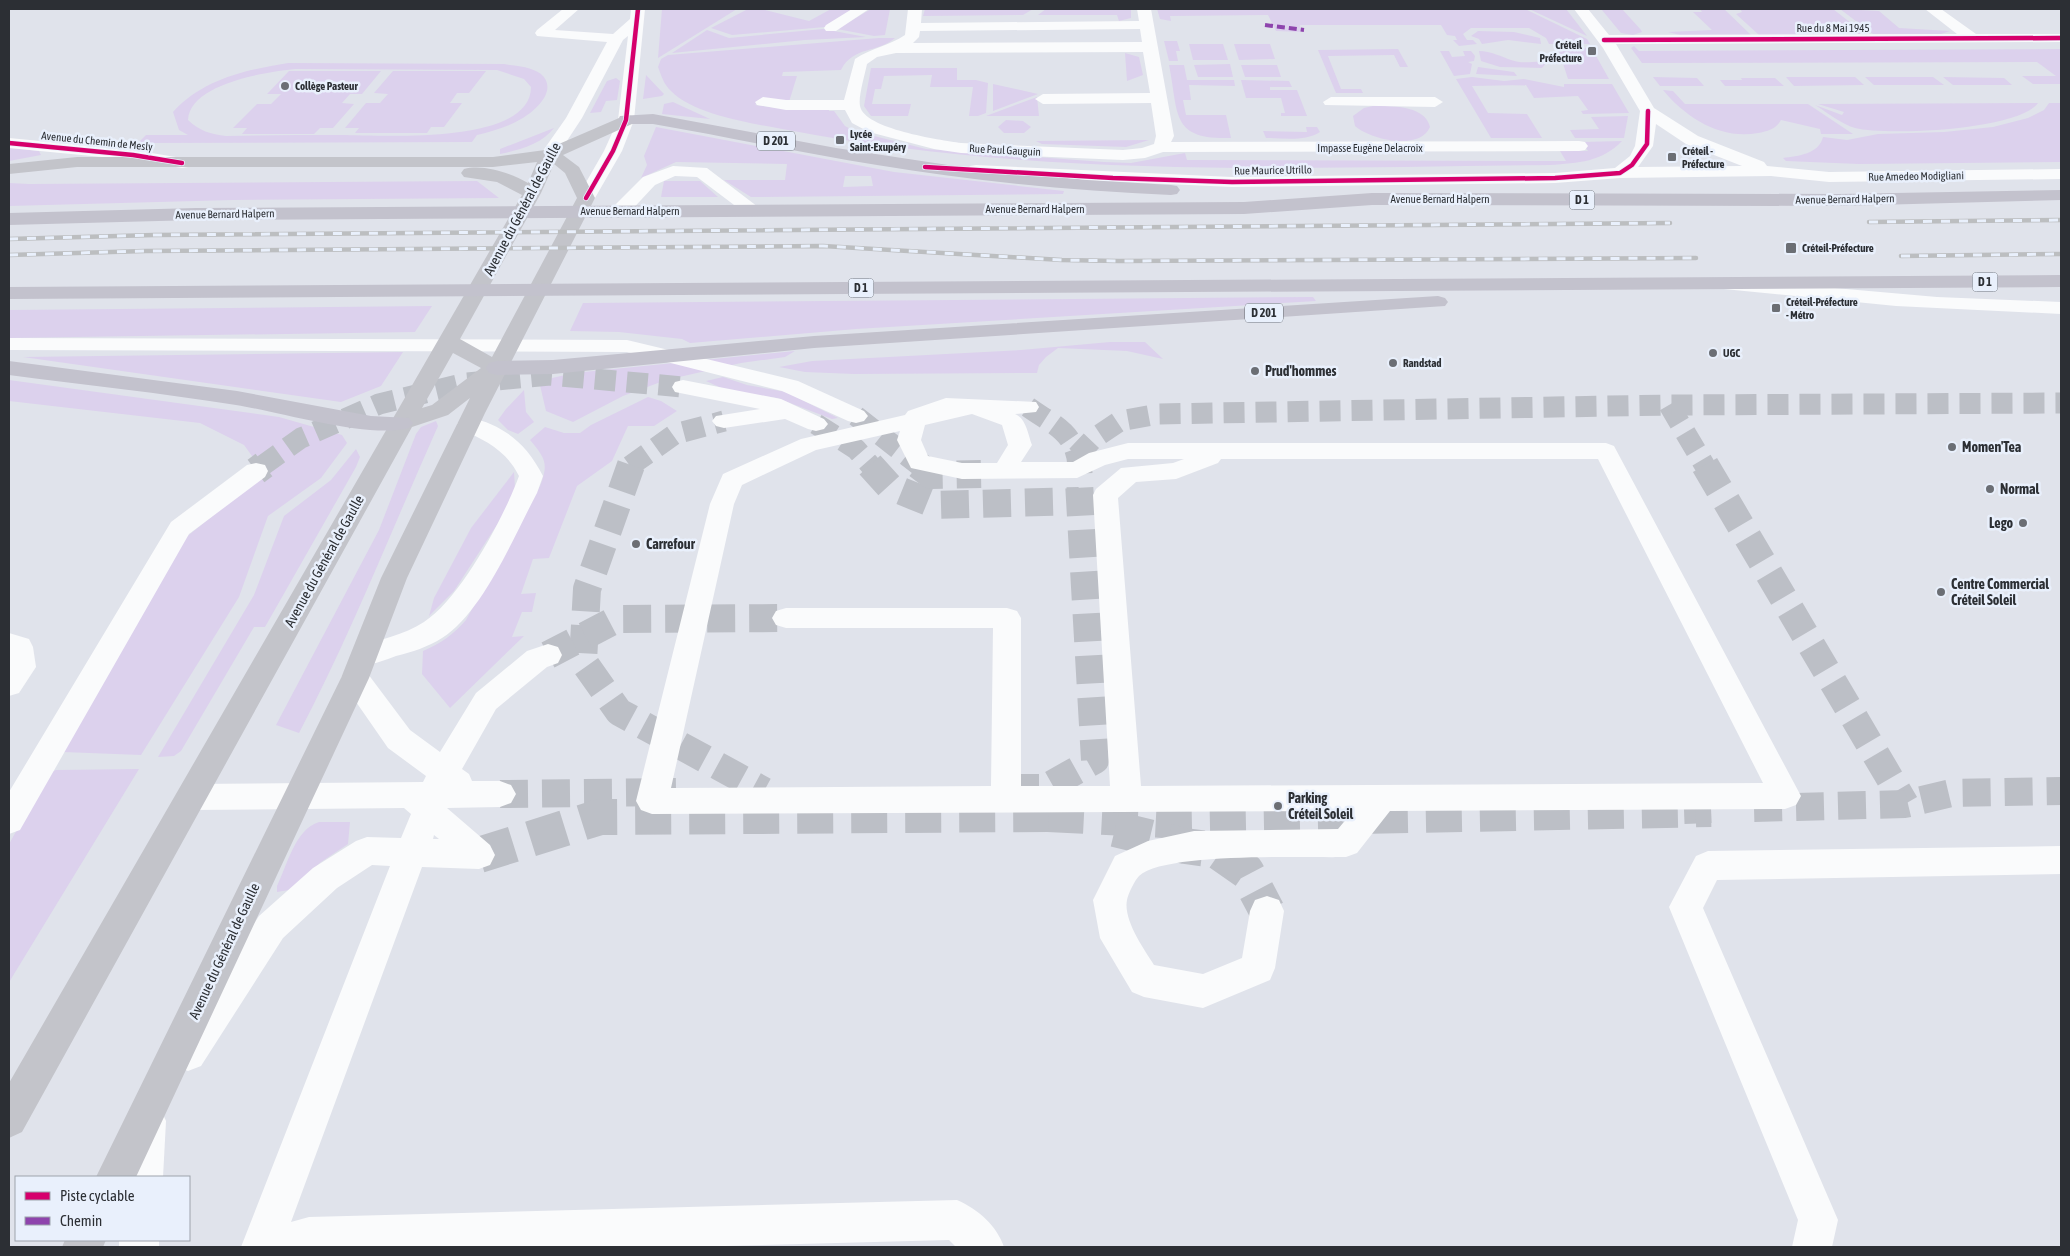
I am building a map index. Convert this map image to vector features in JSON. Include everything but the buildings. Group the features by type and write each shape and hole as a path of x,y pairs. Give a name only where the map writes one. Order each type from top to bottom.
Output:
{"highway":[{"name":"D 201","path":"626,120 662,120 925,167 1004,178 1112,188 1372,199"},
{"name":"Avenue Bernard Halpern","path":"9,219 206,214 1244,208 1372,199 1820,200 2061,195"},
{"name":"D 1","path":"9,293 2061,281"},
{"name":"D 201","path":"497,368 553,366 814,342 1714,284"},
{"path":"9,368 237,398 371,423 404,417"}],"main road":[{"name":"D 201","path":"549,155 626,120"},
{"name":"Avenue du Chemin de Mesly","path":"182,163 493,162 549,155"},
{"path":"549,155 565,162 571,168 586,198"},
{"name":"Avenue du Général de Gaulle","path":"9,1119 192,797 404,417 449,342 537,185 549,155"},
{"path":"9,170 77,162 182,163"},
{"path":"9,170 61,176 485,173 515,182 537,185"},
{"name":"Avenue du Général de Gaulle","path":"116,1176 360,667 394,578 471,418 586,198"},
{"path":"404,417 440,410 497,368 449,342"}],"street":[{"path":"572,9 542,33 593,38 617,38"},
{"path":"831,28 862,9"},
{"path":"896,48 912,37 915,9"},
{"path":"1144,9 1165,136 1161,147"},
{"path":"1581,9 1604,40 1648,111 1692,140 1771,172"},
{"path":"1932,9 1973,39"},
{"name":"Avenue du Général de Gaulle","path":"549,155 574,118 617,38 637,15"},
{"name":"Avenue du Général de Gaulle","path":"586,198 618,141 626,120 633,74 637,15"},
{"path":"914,27 1147,26"},
{"name":"Rue du 8 Mai 1945","path":"1604,40 2061,38"},
{"path":"763,102 786,105 851,105 860,62 872,54 896,48 1151,47"},
{"path":"1043,99 1160,98"},
{"path":"1331,102 1435,102"},
{"name":"Rue Paul Gauguin","path":"851,105 858,119 875,128 934,144 1017,146 1123,155 1145,153 1161,147"},
{"path":"1620,173 1632,165 1647,144 1648,111"},
{"name":"Avenue du Chemin de Mesly","path":"9,143 133,155 182,163"},
{"name":"Impasse Eugène Delacroix","path":"1161,147 1460,148 1578,146"},
{"name":"Rue Maurice Utrillo","path":"925,167 1113,178 1232,182 1555,178 1620,173 1771,172"},
{"path":"620,212 649,181 673,171 701,172 753,210"},
{"name":"Rue Amedeo Modigliani","path":"1771,172 1829,177 2061,174"},
{"path":"1714,284 1977,307 2061,308"},
{"path":"9,344 626,346 790,386 856,416"},
{"path":"683,387 773,404 791,411 812,434"},
{"path":"1020,414 946,405 916,416 909,440 919,462 962,471 1077,470 1097,459 1128,452 1606,451 1785,796 1126,797 652,801 720,513 732,480 812,434 974,407 1020,414"},
{"path":"724,421 791,411"},
{"path":"1009,464 1020,445 1020,414"},
{"path":"192,797 486,794 399,739 360,667 440,625 465,598 525,493 531,476 524,459 514,446 471,418"},
{"path":"1126,797 1104,495 1130,474 1176,470 1225,451"},
{"path":"9,820 180,528 256,471"},
{"path":"786,618 1007,618 1006,799"},
{"path":"9,644 19,647 22,667 9,684"},
{"path":"261,1247 438,781 486,701 537,660 548,655"},
{"path":"143,1176 147,1115 271,927 325,878 366,851 479,855 408,794"},
{"path":"1266,911 1258,968 1203,991 1144,980 1117,938 1110,900 1127,866 1148,855 1194,844 1346,843 1382,798"},
{"path":"1812,1247 1818,1220 1686,907 1708,866 2061,860"},
{"path":"274,1247 309,1237 957,1220 984,1247"}],"shaded area":[{"path":"662,9 737,9 658,58"},
{"path":"748,9 761,9 809,21 831,9 857,9 825,27 732,35 711,28"},
{"path":"871,9 890,9 885,35 874,36 837,29"},
{"path":"925,9 1033,9 1023,15 923,16"},
{"path":"1046,9 1131,9 1131,18 1119,21 1117,15 1038,15"},
{"path":"1157,9 1525,9 1587,39 1590,44 1549,44 1546,38 1529,28 1471,28 1463,34 1467,40 1473,40 1477,44 1459,46 1453,40 1457,40 1455,36 1447,35 1441,25 1300,25 1301,32 1276,31 1268,15 1170,16 1171,21 1160,19"},
{"path":"1529,9 1566,9 1587,36"},
{"path":"1622,9 1642,32 1633,35 1621,33 1602,10"},
{"path":"1700,9 1724,9 1751,35 1680,35 1668,32 1712,30 1693,12 1702,12"},
{"path":"1740,9 1833,9 1865,34 1759,35 1736,14 1742,12"},
{"path":"1840,9 1879,11 1899,28 1950,31 1941,34 1873,34"},
{"path":"823,29 866,37 805,40 672,53 707,30 729,38"},
{"path":"1478,31 1514,32 1540,38 1541,44 1508,40 1482,44 1479,39 1471,36"},
{"path":"895,38 888,43 852,57 841,70 783,72 782,76 797,76 789,102 765,99 755,105 778,108 829,108 829,111 834,111 845,126 854,131 926,149 1104,162 1131,163 1185,153 1187,160 1566,161 1560,151 1588,151 1582,142 1622,141 1606,153 1589,160 1550,165 1359,168 1167,167 977,156 882,145 774,128 726,117 694,106 681,99 666,86 658,67 661,59 668,55"},
{"path":"1164,41 1177,41 1180,51 1176,51 1178,61 1169,61"},
{"path":"1189,44 1223,44 1228,60 1193,60"},
{"path":"1234,44 1270,44 1275,59 1239,60"},
{"path":"1634,46 1639,51 2061,49 2061,84 2033,84 2022,76 2056,76 2037,62 1642,63 1631,48"},
{"path":"1558,48 1587,48 1591,54 1595,54 1609,79 1568,79"},
{"path":"1398,49 1408,67 1400,67 1394,55 1328,56 1341,89 1361,89 1363,93 1336,93 1318,50"},
{"path":"1440,51 1449,51 1452,57 1465,56 1463,51 1471,51 1475,56 1474,61 1468,62 1472,64 1470,74 1454,76"},
{"path":"1479,51 1516,61 1547,62 1542,68 1500,67 1481,61"},
{"path":"1125,53 1139,57 1143,75 1127,81"},
{"path":"288,63 504,64 537,71 546,80 547,87 543,100 533,111 505,127 477,135 472,142 138,143 146,135 188,135 179,130 173,112 185,101 211,84 241,73","holes":["295,69 497,70 524,79 531,87 524,106 507,119 481,128 451,133 387,136 226,136 196,127 188,120 192,107 215,88 267,73"]},
{"path":"1230,64 1233,77 1198,77 1194,65"},
{"path":"1169,65 1184,65 1187,80 1234,80 1235,86 1189,85 1191,100 1183,100 1186,115 1226,115 1231,138 1211,137 1197,134 1187,129 1181,121 1177,110"},
{"path":"1241,65 1277,65 1281,77 1245,77"},
{"path":"1478,67 1514,72 1517,76 1476,74"},
{"path":"871,68 957,68 957,80 976,80 988,83 986,113 978,116 969,116 973,87 930,87 932,75 884,76 881,89 875,89 872,104 911,104 908,116 871,116 864,106"},
{"path":"289,71 381,71 362,94 350,94 342,103 354,104 333,128 320,128 314,134 242,134 247,128 233,128 257,104 271,104 281,94 267,94"},
{"path":"393,71 486,71 469,93 457,93 450,103 462,103 444,127 431,127 427,133 355,133 359,128 345,128 366,103 380,103 388,94 374,93"},
{"path":"646,75 664,94 662,96 643,99"},
{"path":"1472,77 1504,81 1524,79 1564,87 1564,84 1612,84 1629,113 1583,114 1581,111 1588,110 1578,96 1534,98 1526,85 1472,86 1488,113 1527,114 1542,138 1491,138 1456,79"},
{"path":"1653,77 1697,78 1704,86 1660,86"},
{"path":"1786,77 1855,77 1864,85 1794,86"},
{"path":"1865,77 1933,77 1944,85 1874,85"},
{"path":"1943,77 2004,78 2012,85 1953,85"},
{"path":"616,78 620,81 617,100 606,101 601,112 590,113 607,81"},
{"path":"1741,78 1775,78 1784,86 1725,86 1720,80 1742,80"},
{"path":"1241,80 1289,81 1292,87 1270,87 1270,90 1297,90 1307,116 1281,116 1281,113 1285,113 1281,98 1246,98"},
{"path":"993,84 1038,94 993,111"},
{"path":"1663,90 1673,91 1685,104 1808,104 1853,134 1821,134 1820,129 1781,120 1774,128 1758,133 1744,134 1718,130 1705,125 1682,110"},
{"path":"1037,97 1039,116 986,116"},
{"path":"673,102 710,119 662,114 664,104"},
{"path":"2038,103 2026,112 2006,119 1980,125 1922,131 1855,128 1815,105 1842,115 1844,112 1818,104"},
{"path":"2049,103 2061,103 2061,162 1859,164 1786,161 1783,158 1813,151 1821,143 1823,137 1847,140 1878,134 1944,132 1993,127 2028,118 2044,110"},
{"path":"1373,106 1398,107 1415,111 1422,114 1430,127 1425,134 1416,139 1406,141 1383,139 1372,135 1355,126 1353,116 1364,108"},
{"path":"1628,116 1624,138 1575,138 1570,130 1599,129 1591,117"},
{"path":"1006,120 1023,121 1031,127 1024,133 1004,133 998,127"},
{"path":"656,127 894,172 1064,191 1063,194 751,197 724,180 785,180 787,164 676,162 641,178 647,165 644,156","holes":["845,176 871,176 873,186 843,187"]},
{"path":"1306,127 1317,127 1320,132 1307,137 1287,139 1266,138 1263,131 1307,132"},
{"path":"554,128 537,142 500,154 500,149"},
{"path":"1149,140 1126,147 1042,144 1036,141"},
{"path":"9,148 39,151 41,155 9,161"},
{"path":"477,181 499,198 233,200 9,206 9,183"},
{"path":"664,181 700,181 718,197 661,197"},
{"path":"1313,297 1316,301 856,329 690,343 682,339 619,332 570,331 583,303"},
{"path":"432,306 415,332 9,338 9,310"},
{"path":"1110,342 1145,342 1163,359 1127,351 1058,348 1039,365 1037,373 854,374 805,372 779,367 812,361 1021,350"},
{"path":"795,351 785,357 741,363 666,380 623,396 573,422 546,411 539,381 574,373"},
{"path":"403,352 381,386 341,402 23,357"},
{"path":"723,377 747,385 786,392 838,418 832,419 777,398 728,391 706,381"},
{"path":"9,380 279,417 342,435 347,443 321,478 268,516 239,597 141,755 63,752 180,542 265,474 244,445 200,423 9,401"},
{"path":"524,390 526,412 534,422 518,434 508,430 498,420"},
{"path":"648,397 661,401 677,411 654,426 628,426 612,461 577,486 549,558 533,559 521,594 536,593 532,612 522,612 512,637 524,636 450,708 422,674 423,651 446,638 466,620 540,486 545,466 544,461 530,440 545,427 564,433 580,433 591,425"},
{"path":"436,421 438,426 371,581 299,733 276,725 379,530 416,434 421,427"},
{"path":"356,449 360,457 356,467 265,627 254,627 181,751 174,756 158,757 254,595 284,516 331,480"},
{"path":"514,472 515,488 504,514 454,591 429,616 434,598 471,528"},
{"path":"139,769 9,983 9,844 49,773 56,770"},
{"path":"319,822 350,822 348,844 321,862 289,890 277,892 277,886 298,840 311,826"}],"tunnel":[{"path":"262,466 301,438 379,404 466,383 550,375 683,387"},
{"path":"1669,405 2061,403"},
{"path":"1077,456 1093,439 1120,421 1158,414 1669,405"},
{"path":"1669,405 1705,466"},
{"path":"1028,407 1068,437 1073,445 1078,466"},
{"path":"856,416 920,466"},
{"path":"631,465 675,434 724,421"},
{"path":"816,424 856,449 871,466"},
{"path":"256,471 264,465"},
{"path":"584,636 587,589 631,465"},
{"path":"870,465 889,486 936,505 1079,501"},
{"path":"918,465 931,475 981,474"},
{"path":"1011,788 1045,788 1095,760 1078,465"},
{"path":"1705,465 1905,804"},
{"path":"584,636 617,619 786,618"},
{"path":"548,655 584,636"},
{"path":"584,636 583,661 619,712 764,791"},
{"path":"1905,804 1951,793 2061,791"},
{"path":"500,794 676,792"},
{"path":"1754,808 1905,804"},
{"path":"1048,814 1164,820 1711,809 1684,810"},
{"path":"479,855 600,817 1048,814"},
{"path":"1048,814 1066,818"},
{"path":"1115,829 1185,846 1216,850 1246,871 1267,911"}],"railway":[{"path":"1869,222 2061,220"},
{"path":"9,239 154,235 1670,223"},
{"path":"9,255 145,251 823,246 1062,260 1119,261 1696,258"},
{"path":"1901,256 2061,254"}],"marked path":[{"path":"1265,25 1304,30"}],"cycle path":[{"path":"586,198 613,151 626,120 638,9"},
{"path":"1604,40 2061,38"},
{"path":"925,167 1113,178 1232,182 1555,178 1620,173 1632,165 1647,144 1648,111"},
{"path":"9,143 133,155 182,163"}],"place":[{"name":"Créteil Préfecture","path":"1592,51"},
{"name":"Collège Pasteur","path":"285,86"},
{"name":"Lycée Saint-Exupéry","path":"840,140"},
{"name":"Créteil - Préfecture","path":"1672,157"},
{"name":"Créteil-Préfecture","path":"1791,248"},
{"name":"Créteil-Préfecture - Métro","path":"1776,308"},
{"name":"UGC","path":"1713,353"},
{"name":"Randstad","path":"1393,363"},
{"name":"Prud'hommes","path":"1255,371"},
{"name":"Momen'Tea","path":"1952,447"},
{"name":"Normal","path":"1990,489"},
{"name":"Lego","path":"2023,523"},
{"name":"Carrefour","path":"636,544"},
{"name":"Centre Commercial Créteil Soleil","path":"1941,592"},
{"name":"Parking Créteil Soleil","path":"1278,806"}]}
